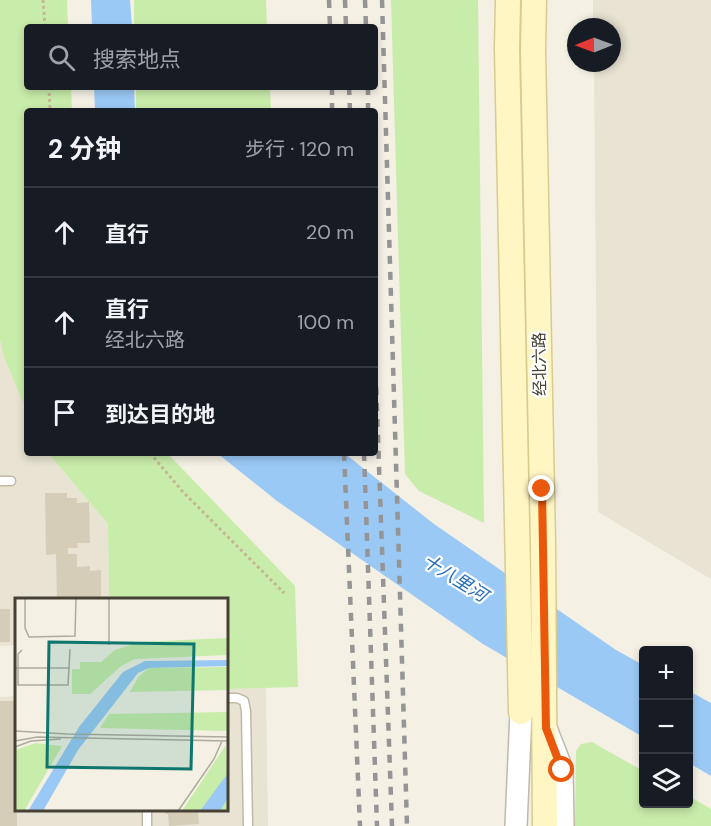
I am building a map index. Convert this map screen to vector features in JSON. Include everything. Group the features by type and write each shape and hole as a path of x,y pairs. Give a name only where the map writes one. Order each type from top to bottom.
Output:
{"main road":[{"name":"经北六路","path":"508,0 507,61 521,712"},
{"name":"经北六路","path":"534,0 533,50 546,728 545,826"}],"street":[{"path":"516,826 521,712"},
{"path":"546,728 562,770 563,826"}],"lane":[{"path":"0,481 11,481"},
{"path":"228,698 244,701 246,711 248,826"}],"path":[{"path":"43,0 45,24"},
{"path":"49,90 51,108"},
{"path":"153,456 183,492 284,593"}],"shaded area":[{"path":"593,0 711,0 711,579 598,512 594,72 621,72 621,18 593,18"},
{"path":"0,340 4,357 24,405 24,456 51,456 108,524 109,598 15,598 15,645 0,646"},
{"path":"266,688 268,826 0,826 0,697 15,696 15,811 228,811 228,689"}],"green space":[{"path":"0,0 67,0 68,24 24,24 24,90 71,90 72,108 24,108 24,405 4,357 0,340"},
{"path":"134,0 266,0 267,24 134,24"},
{"path":"391,0 478,0 484,523 419,491 405,474"},
{"path":"136,90 270,90 271,108 136,108"},
{"path":"51,456 170,456 295,586 298,687 228,689 228,598 109,598 108,524"},
{"path":"592,742 639,769 639,808 693,808 693,798 711,809 711,826 575,826 576,751 581,744"}],"water":[{"path":"91,0 130,0 132,24 92,24"},
{"path":"94,90 134,90 135,108 95,108"},
{"name":"十八里河","path":"221,456 348,456 434,524 616,650 639,663 639,735 483,644 277,501"},
{"path":"693,693 711,703 711,776 693,765"}],"building":[{"path":"45,493 67,493 67,498 77,498 77,503 89,502 90,543 77,543 78,548 68,548 68,554 77,554 77,567 90,566 90,571 101,570 101,598 57,598 56,554 46,555"},
{"path":"0,609 10,609 10,642 0,642"},
{"path":"0,701 15,701 17,826 0,826"},
{"path":"165,811 198,811 199,824 169,826 168,814 165,814"}],"railway":[{"path":"329,0 330,24"},
{"path":"345,0 346,24"},
{"path":"365,0 366,24"},
{"path":"382,0 407,826"},
{"path":"332,90 332,108"},
{"path":"349,90 350,108"},
{"path":"368,90 368,108"},
{"path":"378,438 392,826"},
{"path":"344,456 360,826"},
{"path":"364,456 377,826"}],"route":[{"path":"542,489 546,728 562,770"}]}
